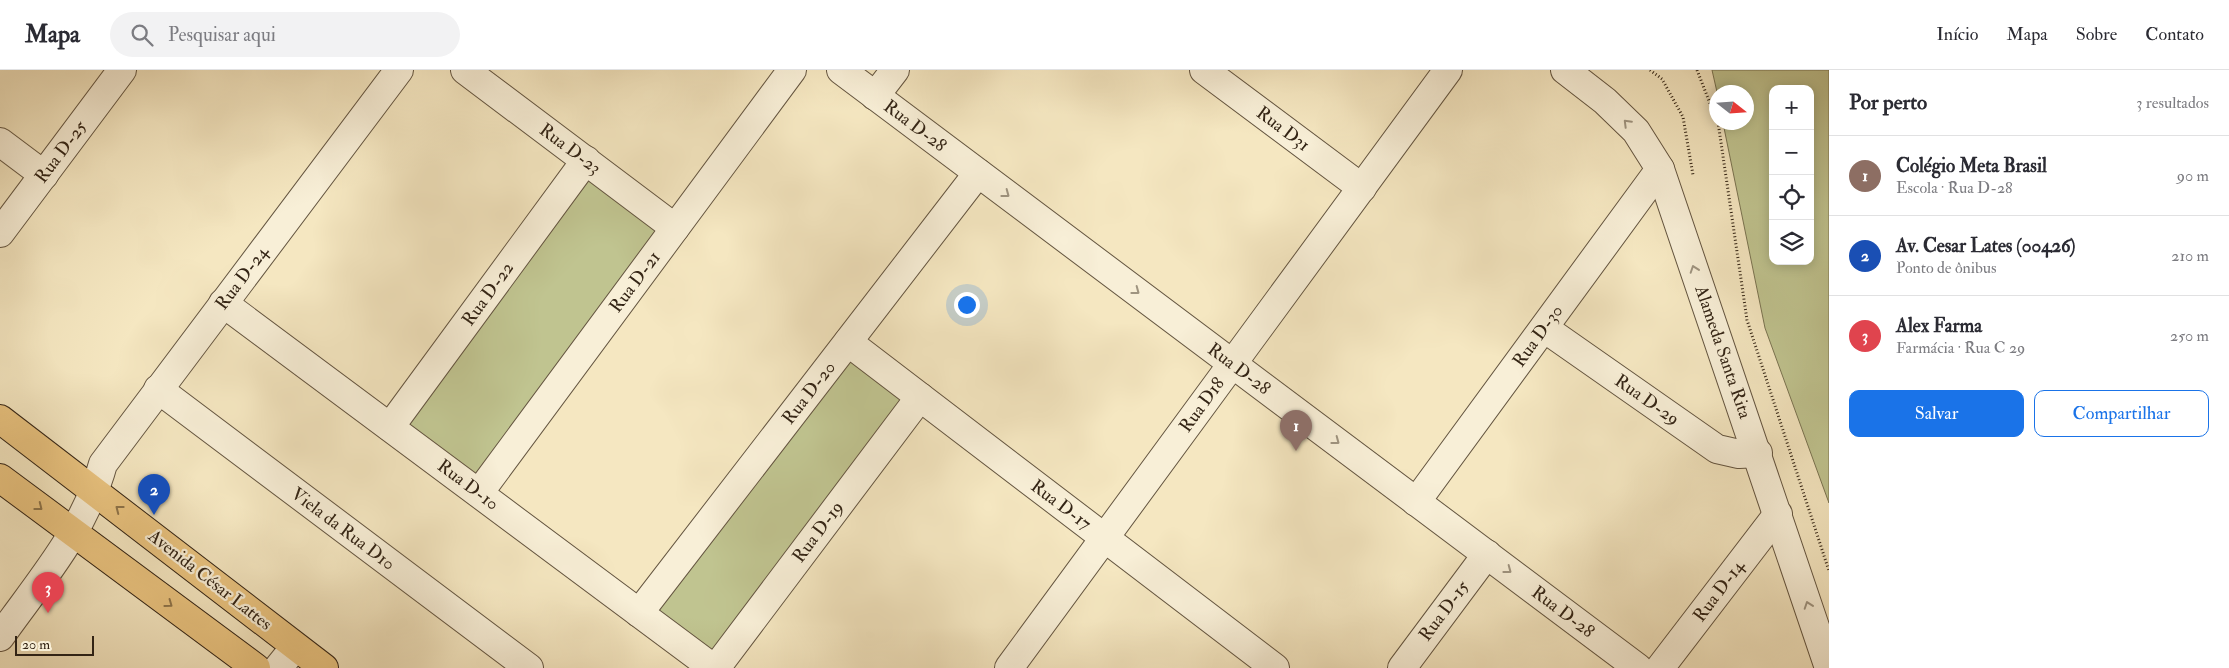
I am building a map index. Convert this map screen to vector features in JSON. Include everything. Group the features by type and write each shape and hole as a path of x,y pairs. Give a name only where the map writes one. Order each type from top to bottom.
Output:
{"main road":[{"name":"Avenida César Lattes","path":"0,418 324,668"},
{"path":"0,478 256,668"}],"street":[{"name":"Rua D-25","path":"0,233 122,70"},
{"name":"Rua D-24","path":"0,637 74,534 96,491 103,464 399,70"},
{"name":"Rua D-23","path":"465,70 675,228"},
{"name":"Rua D-21","path":"479,493 792,70"},
{"name":"Rua D-28","path":"841,70 1638,668"},
{"path":"875,96 895,70"},
{"name":"Rua D31","path":"1204,70 1362,188"},
{"name":"Rua D18","path":"1009,668 1448,70"},
{"name":"Alameda Santa Rita","path":"1565,70 1605,101 1636,131 1660,169 1758,453 1829,668"},
{"path":"0,142 44,175"},
{"name":"Rua D-22","path":"390,427 586,160"},
{"name":"Rua D-30","path":"1416,502 1660,169"},
{"name":"Rua D-20","path":"639,613 978,173"},
{"name":"Rua D-10","path":"223,303 714,668"},
{"name":"Rua D-29","path":"1544,328 1717,449 1739,454 1758,453"},
{"name":"Rua D-17","path":"848,342 1275,668"},
{"name":"Viela da Rua D10","path":"158,389 529,668"},
{"name":"Rua D-19","path":"714,668 920,397"},
{"name":"Rua D-14","path":"1660,668 1778,514"},
{"name":"Rua D-15","path":"1402,668 1487,554"},
{"path":"278,668 295,647"}],"path":[{"path":"1697,70 1709,101"},
{"path":"1718,130 1748,320 1829,571"}],"green space":[{"path":"1712,70 1829,70 1829,503 1765,328 1724,130 1754,130 1754,85 1715,85"},
{"path":"591,176 665,230 478,481 407,426"},
{"path":"849,351 913,400 714,661 647,610"}],"place":[{"name":"Colégio Meta Brasil","path":"1296,451"},
{"name":"Av. Cesar Lates (00426)","path":"154,515"},
{"name":"Alex Farma","path":"48,613"}]}
